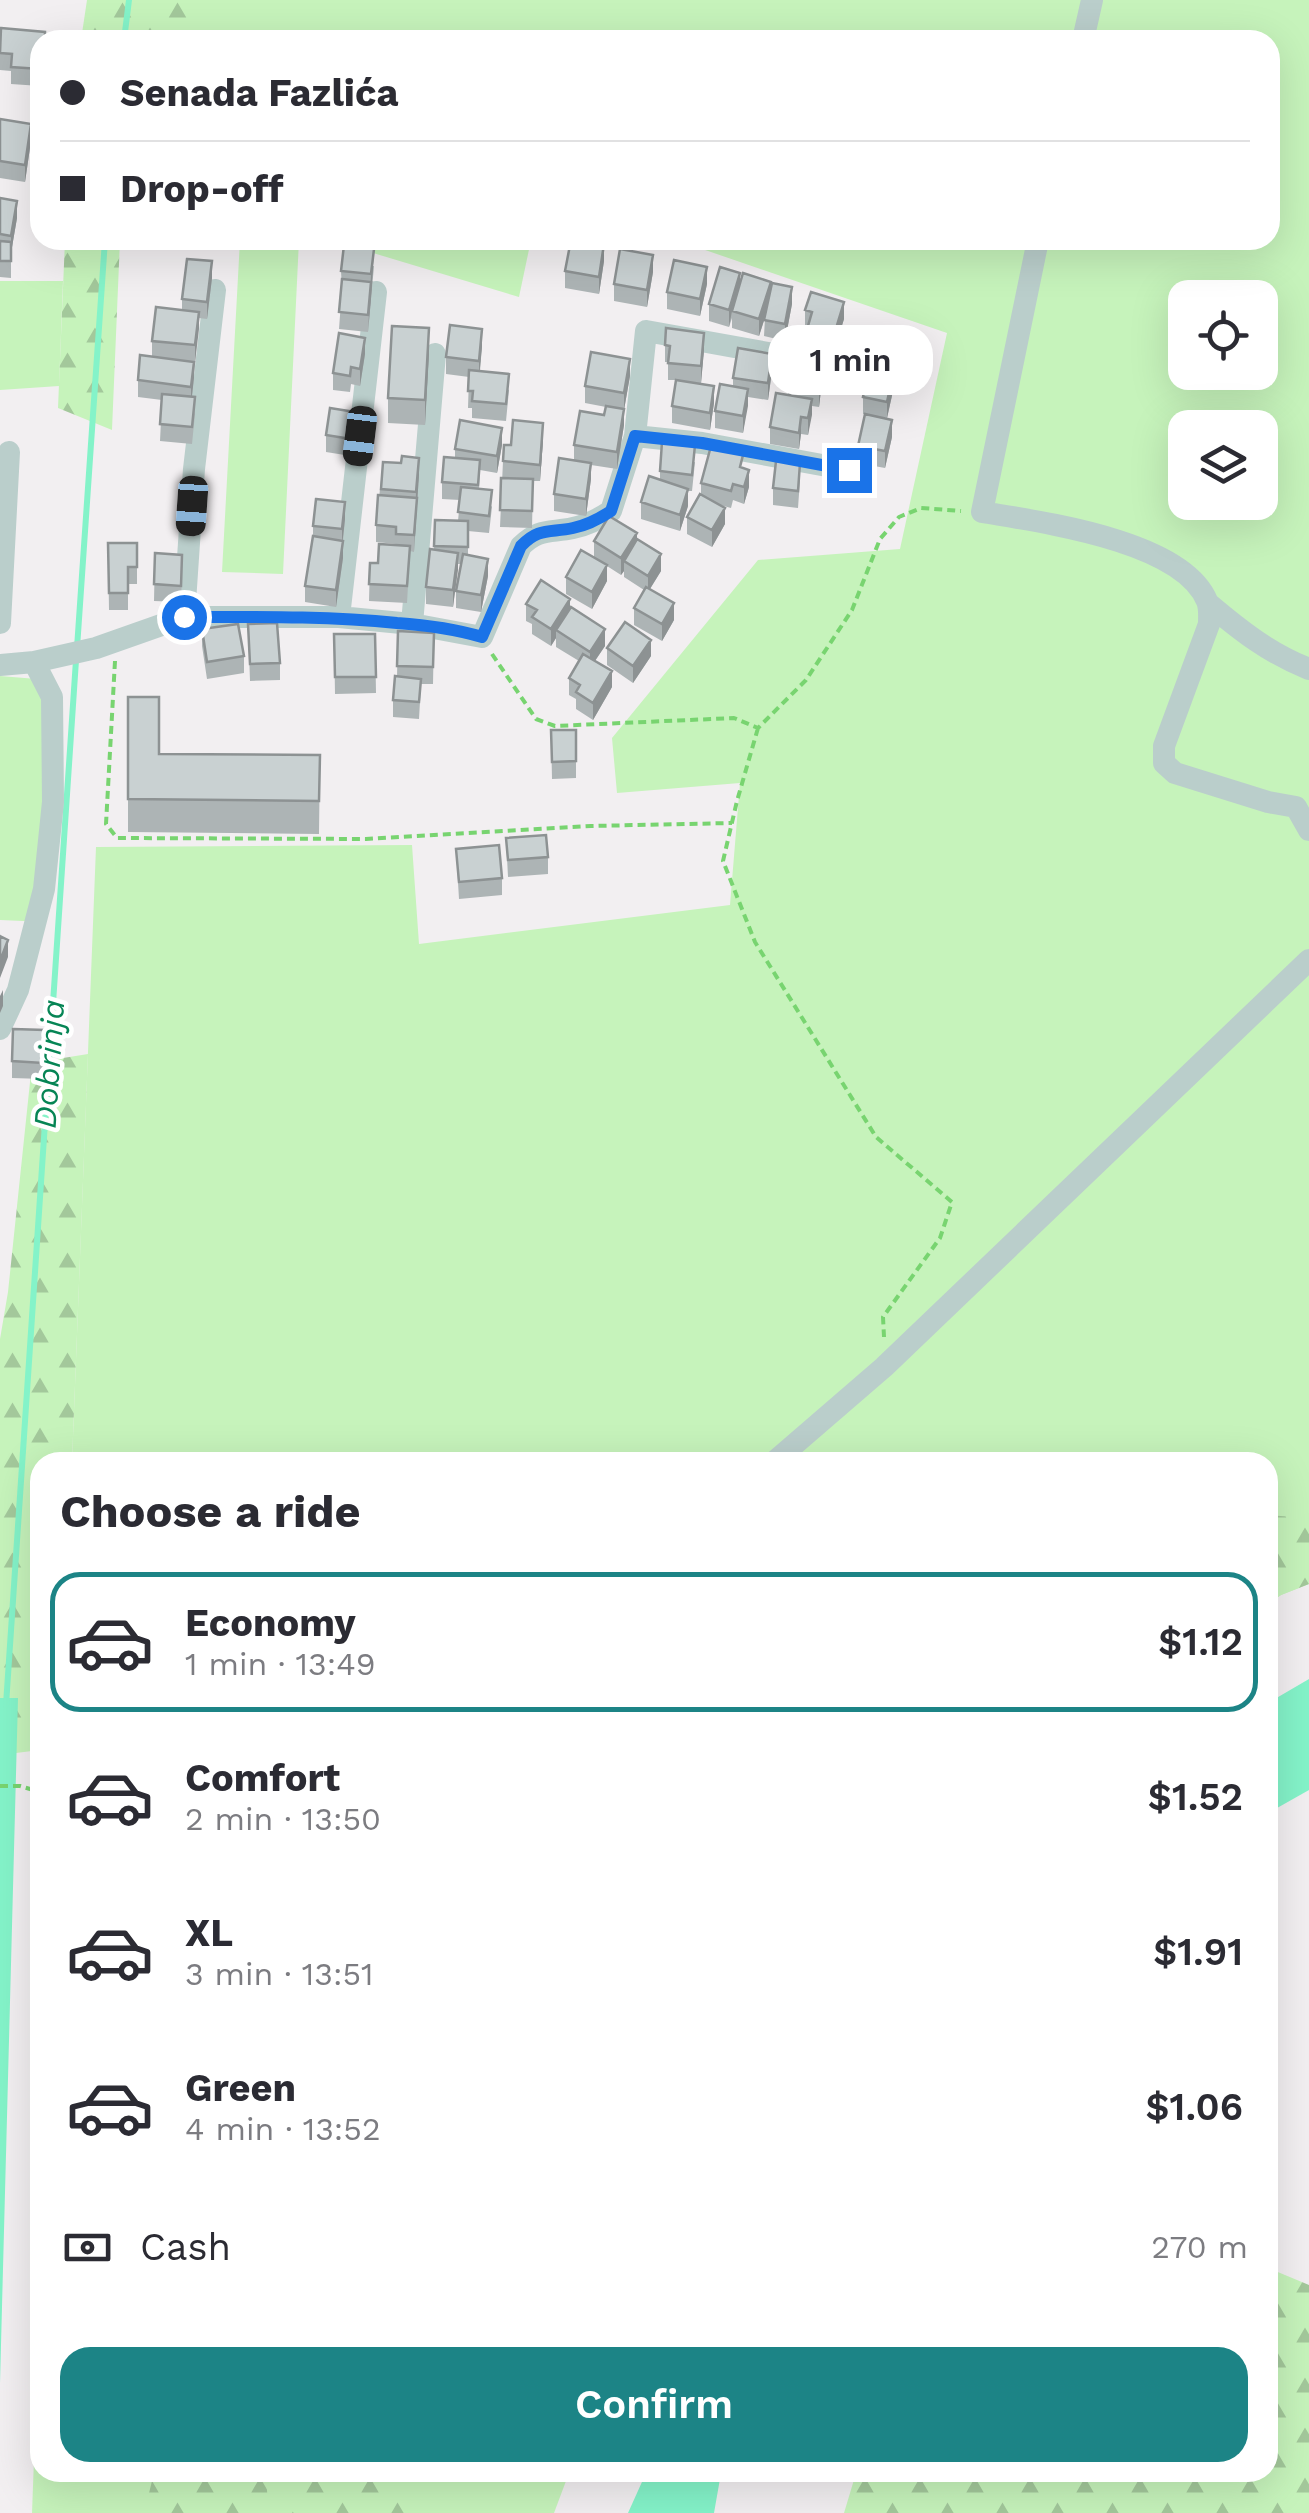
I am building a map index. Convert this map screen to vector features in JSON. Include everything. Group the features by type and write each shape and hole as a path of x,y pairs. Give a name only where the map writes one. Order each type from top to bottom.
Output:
{"street":[{"path":"1085,30 1092,0"},
{"path":"1036,250 982,512 1085,530 1141,549 1179,568 1200,589 1208,604 1251,640 1309,668"},
{"path":"184,617 194,469 215,290"},
{"path":"339,617 376,292"},
{"path":"0,665 34,662 106,644 184,617 339,617 412,624 482,637 521,546 530,537 542,531 590,524 611,511 635,436 646,331 829,364"},
{"path":"412,624 435,354"},
{"path":"635,436 702,443 849,470"},
{"path":"0,623 10,452"},
{"path":"1208,604 1209,624 1164,746 1164,762 1175,773 1296,808 1309,830"},
{"path":"0,1029 18,990 44,889 53,802 52,697 34,662"},
{"path":"786,1452 884,1368 1309,960"}],"path":[{"path":"884,1368 883,1316 940,1238 952,1202 876,1137 755,942 723,861 758,728 806,680 852,610 880,538 899,517 921,508 982,512"},
{"path":"482,637 536,720 556,726 734,718 758,728"},
{"path":"106,644 106,824 117,838 366,839 590,826 732,823"},
{"path":"0,1786 30,1789"}],"green space":[{"path":"87,0 211,0 197,30 82,30"},
{"path":"191,0 1309,0 1309,1584 1278,1597 1278,1452 72,1452 96,847 412,845 419,944 730,905 740,783 617,793 612,738 758,560 900,549 947,333 705,250 1280,250 1280,30 180,30"},
{"path":"65,250 120,250 112,430 58,408"},
{"path":"239,250 299,250 283,574 222,572"},
{"path":"363,250 529,250 519,297"},
{"path":"0,281 63,281 59,386 0,390"},
{"path":"0,676 49,680 46,922 0,920"},
{"path":"88,1054 72,1452 30,1452 30,1751 0,1755 0,1339 32,1063"},
{"path":"1278,1516 1309,1518 1309,1584 1278,1597"},
{"path":"1278,2272 1309,2285 1309,2513 844,2513 853,2482 1278,2482"},
{"path":"33,2482 566,2482 554,2513 32,2513"},
{"path":"152,2482 266,2482 269,2513 144,2513"},
{"path":"309,2482 408,2482 419,2497 421,2513 292,2513"}],"shaded area":[{"path":"1309,1679 1309,1790 1278,1807 1278,1697"},
{"path":"0,1698 18,1698 0,2383"},
{"path":"642,2482 719,2482 714,2513 628,2513"}],"building":[{"path":"1,28 30,31 30,68 11,67 12,54 0,53"},
{"path":"0,119 30,124 25,165 0,161"},
{"path":"0,198 17,201 11,236 0,234"},
{"path":"0,241 11,242 11,261 0,261"},
{"path":"343,250 374,250 371,274 341,271"},
{"path":"569,250 603,250 599,277 565,271"},
{"path":"620,250 653,255 647,290 614,284"},
{"path":"187,259 212,261 207,302 182,299"},
{"path":"674,260 707,267 700,299 667,292"},
{"path":"720,267 740,273 729,310 709,304"},
{"path":"743,273 771,282 759,319 732,311"},
{"path":"342,279 371,282 368,315 339,312"},
{"path":"772,283 792,287 785,324 764,320"},
{"path":"811,292 844,302 834,335 808,326 812,312 805,310"},
{"path":"156,307 199,312 195,345 152,341"},
{"path":"450,325 482,329 479,361 446,357"},
{"path":"392,326 429,328 425,400 388,398"},
{"path":"666,328 704,333 701,366 668,363"},
{"path":"339,333 365,338 360,369 351,367 350,376 333,373"},
{"path":"738,348 772,354 768,383 733,378"},
{"path":"591,352 630,359 624,393 585,386"},
{"path":"792,352 823,356 819,390 788,387"},
{"path":"140,355 194,362 191,387 138,380"},
{"path":"868,369 893,374 887,402 863,397"},
{"path":"469,370 509,374 506,404 472,401 473,391 468,391"},
{"path":"676,380 714,386 710,413 672,406"},
{"path":"720,384 748,389 743,416 715,411"},
{"path":"776,393 812,399 808,418 801,417 799,433 770,427"},
{"path":"162,394 195,397 192,427 160,424"},
{"path":"606,406 624,409 617,452 574,445 580,411 604,415"},
{"path":"330,408 355,412 351,439 326,435"},
{"path":"865,414 892,420 885,451 858,446"},
{"path":"460,420 502,428 497,456 455,449"},
{"path":"513,420 543,423 540,465 503,461 504,445 511,445"},
{"path":"662,442 695,445 692,475 660,471"},
{"path":"711,446 743,455 740,467 749,470 744,487 733,484 731,491 701,483"},
{"path":"402,456 419,458 416,492 381,489 383,462 401,463"},
{"path":"444,457 480,460 478,485 442,482"},
{"path":"559,458 591,463 586,499 554,494"},
{"path":"776,461 800,463 798,491 773,488"},
{"path":"649,476 688,489 680,515 641,502"},
{"path":"501,478 533,479 532,511 500,510"},
{"path":"461,487 492,490 489,516 458,512"},
{"path":"700,494 725,508 712,530 687,517"},
{"path":"378,495 417,498 414,535 396,534 396,527 376,525"},
{"path":"316,499 345,502 342,529 313,526"},
{"path":"609,516 637,533 621,558 594,541"},
{"path":"435,520 468,521 468,547 434,546"},
{"path":"313,536 343,541 336,590 305,586"},
{"path":"637,539 661,554 648,576 624,561"},
{"path":"108,543 137,543 137,567 128,567 128,593 109,593"},
{"path":"379,544 410,546 407,586 369,584 370,563 378,563"},
{"path":"430,549 458,553 453,590 426,587"},
{"path":"581,550 607,565 592,592 566,577"},
{"path":"155,553 182,555 181,586 154,584"},
{"path":"463,554 488,559 481,595 456,591"},
{"path":"541,580 570,599 551,629 532,617 537,610 526,604"},
{"path":"646,587 674,603 662,624 634,608"},
{"path":"571,607 605,629 590,652 556,630"},
{"path":"625,622 651,640 633,666 607,648"},
{"path":"277,623 280,663 250,664 248,624"},
{"path":"238,624 244,656 207,662 202,629"},
{"path":"398,631 434,633 433,667 397,666"},
{"path":"334,634 375,634 376,677 335,677"},
{"path":"583,654 612,671 593,703 576,692 580,685 569,678"},
{"path":"395,676 421,679 419,702 393,700"},
{"path":"128,697 159,697 159,754 320,755 319,801 128,799"},
{"path":"551,730 576,730 576,761 552,762"},
{"path":"546,835 548,857 508,860 506,838"},
{"path":"499,845 502,878 459,882 456,849"},
{"path":"0,936 8,940 0,961"},
{"path":"13,1029 45,1030 43,1063 12,1061"}],"waterway":[{"name":"Dobrinja","path":"125,30 129,0"},
{"name":"Dobrinja","path":"77,648 104,250"},
{"name":"Dobrinja","path":"6,1705 76,660"}],"route":[{"path":"184,617 339,617 412,624 482,637 521,546 530,537 542,531 590,524 611,511 635,436 702,443 849,470"}]}
